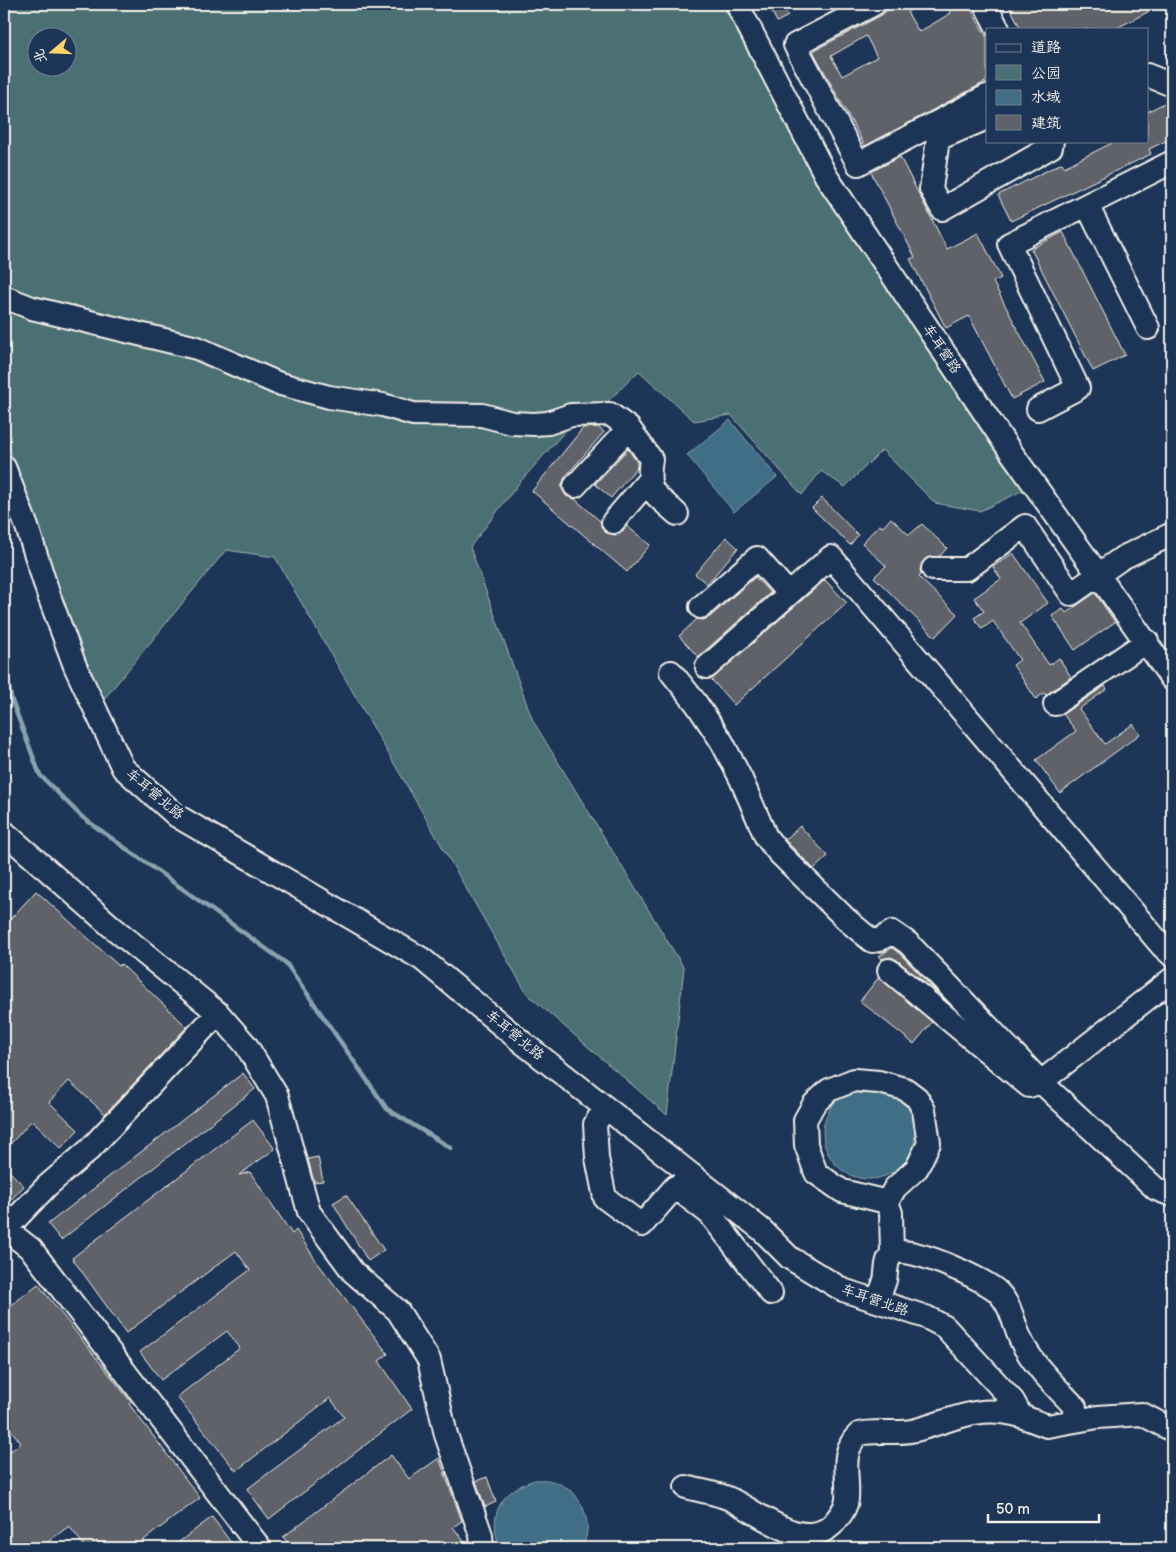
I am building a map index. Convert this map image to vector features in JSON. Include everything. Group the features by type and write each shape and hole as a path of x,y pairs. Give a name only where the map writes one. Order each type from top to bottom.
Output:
{"street":[{"name":"车耳营路","path":"737,4 826,176 1004,442 1172,679"},
{"path":"874,4 795,45 858,164 986,97"},
{"path":"985,4 997,28"},
{"path":"1148,75 1172,85"},
{"path":"986,118 938,139 931,189 942,208 1051,147 1052,142"},
{"path":"1038,409 1078,388 1009,244 1172,162"},
{"path":"1087,205 1148,328"},
{"path":"4,297 32,308 197,348 276,382 329,397 383,406 413,414 482,415 512,423 534,424 548,423 571,415 610,414 629,428 651,459 648,481 652,491 677,514"},
{"path":"575,486 629,428"},
{"name":"车耳营北路","path":"4,467 27,527 49,596 75,666 123,768 177,816 422,959 605,1108 762,1230 790,1258 843,1290 926,1317 945,1327 1013,1401 1021,1416"},
{"path":"613,522 648,481"},
{"path":"934,569 967,569 1025,526 1071,594 1098,573 1122,558 1172,534"},
{"path":"707,667 831,557 1162,946 1172,955"},
{"path":"701,607 757,558 789,594"},
{"path":"1055,704 1147,642"},
{"path":"670,672 696,702 722,742 741,779 760,825 779,853 872,941 879,940 892,932 908,943 1042,1082 1156,1189 1172,1195"},
{"path":"4,832 112,927 218,1013 246,1045 276,1096 309,1212 353,1272 398,1311 429,1360 446,1435 481,1535 482,1548"},
{"path":"889,970 1029,1086 1042,1082 1172,979"},
{"path":"218,1013 89,1150 47,1186 5,1229 31,1249 260,1548"},
{"path":"887,1202 842,1191 816,1173 806,1145 805,1120 814,1104 829,1090 854,1080 879,1082 906,1089 917,1098 924,1110 929,1143 917,1168 895,1188 887,1202 891,1214 892,1253"},
{"path":"605,1108 596,1124 598,1158 605,1198 642,1225 675,1187 710,1214 771,1293"},
{"path":"877,1301 885,1279 888,1259 892,1253 899,1250 940,1261 998,1292 1009,1306 1024,1347 1039,1369 1075,1406"},
{"path":"686,1487 728,1499 772,1524 796,1535 808,1536 822,1533 842,1514 847,1499 845,1468 848,1448 859,1434 916,1430 969,1412 1006,1412 1047,1426 1098,1417 1142,1414 1172,1430"}],"green space":[{"path":"4,4 722,4 817,179 1028,488 980,511 935,503 882,450 845,487 821,471 802,495 731,415 694,421 639,371 600,409 584,410 520,482 470,547 533,721 684,968 667,1115 527,994 275,557 226,550 100,704 4,434"}],"water":[{"path":"730,420 777,477 734,512 687,455"},
{"path":"869,1087 887,1090 902,1100 912,1115 915,1133 912,1151 902,1166 887,1176 869,1179 851,1176 836,1166 826,1151 823,1133 826,1115 836,1100 851,1090"},
{"path":"535,1480 547,1480 561,1485 570,1490 577,1498 583,1507 587,1527 586,1538 582,1548 500,1548 495,1524 496,1514 500,1505 513,1490"}],"building":[{"path":"768,4 782,4 788,16 777,22"},
{"path":"896,4 922,4 907,12 919,32 951,13 946,4 968,4 986,36 986,82 865,146 813,51 880,16","holes":["866,36 877,57 842,76 831,56"]},
{"path":"1008,4 1163,4 1117,28 1020,28"},
{"path":"1172,99 1172,138 1149,149 1151,154 1011,221 998,195 1062,163 1064,167 1114,142 1148,142 1148,111"},
{"path":"900,157 947,249 978,233 1001,278 993,282 1045,382 1012,399 969,316 946,328 910,259 915,257 871,172"},
{"path":"1063,232 1125,355 1093,371 1031,249"},
{"path":"598,427 604,432 565,477 561,487 566,496 575,499 600,521 605,532 618,536 627,526 650,545 627,572 532,491 583,428"},
{"path":"628,449 637,462 637,467 611,498 595,484"},
{"path":"822,498 858,535 850,545 812,508"},
{"path":"891,518 909,535 922,524 947,548 940,556 926,558 920,569 921,575 919,577 957,614 935,637 874,577 886,566 862,543 879,525 883,527"},
{"path":"726,537 738,548 707,584 695,574"},
{"path":"1013,553 1048,603 1020,623 1049,665 1059,658 1071,677 1046,695 1044,693 1036,699 1013,665 1020,660 993,621 982,629 974,618 984,611 974,598 1001,579 993,567"},
{"path":"755,577 770,593 698,657 679,636 697,619 703,620 710,617"},
{"path":"825,580 847,603 734,705 711,679"},
{"path":"1095,593 1115,622 1075,650 1052,616 1063,609 1066,613"},
{"path":"1105,686 1107,689 1079,709 1105,744 1133,724 1140,734 1060,793 1036,760 1076,731 1063,714"},
{"path":"800,826 828,856 814,869 785,840"},
{"path":"36,891 119,966 121,964 187,1027 105,1114 69,1081 49,1102 78,1130 61,1148 32,1120 4,1151 4,926"},
{"path":"892,948 939,994 897,960 891,957 882,959 879,956"},
{"path":"879,977 932,1022 914,1044 860,1001"},
{"path":"243,1073 255,1089 61,1240 48,1224"},
{"path":"253,1120 275,1149 239,1175 250,1172 292,1234 296,1230 317,1262 388,1354 379,1361 412,1409 269,1519 247,1489 344,1417 330,1398 236,1471 177,1397 240,1348 227,1331 161,1380 140,1352 250,1270 236,1251 126,1333 72,1258"},
{"path":"318,1157 323,1181 314,1182 308,1159"},
{"path":"4,1166 24,1186 4,1207"},
{"path":"346,1195 384,1250 368,1261 333,1203"},
{"path":"38,1284 131,1402 129,1404 200,1498 133,1548 86,1548 69,1526 40,1548 4,1548 4,1456 21,1443 4,1421 4,1311"},
{"path":"391,1455 409,1479 439,1458 462,1521 453,1527 469,1548 292,1548 283,1537"},
{"path":"487,1477 496,1502 485,1507 476,1481"},
{"path":"212,1517 235,1548 171,1548"}],"waterway":[{"path":"4,665 12,701 40,775 82,817 286,963 387,1109 451,1148"}]}
